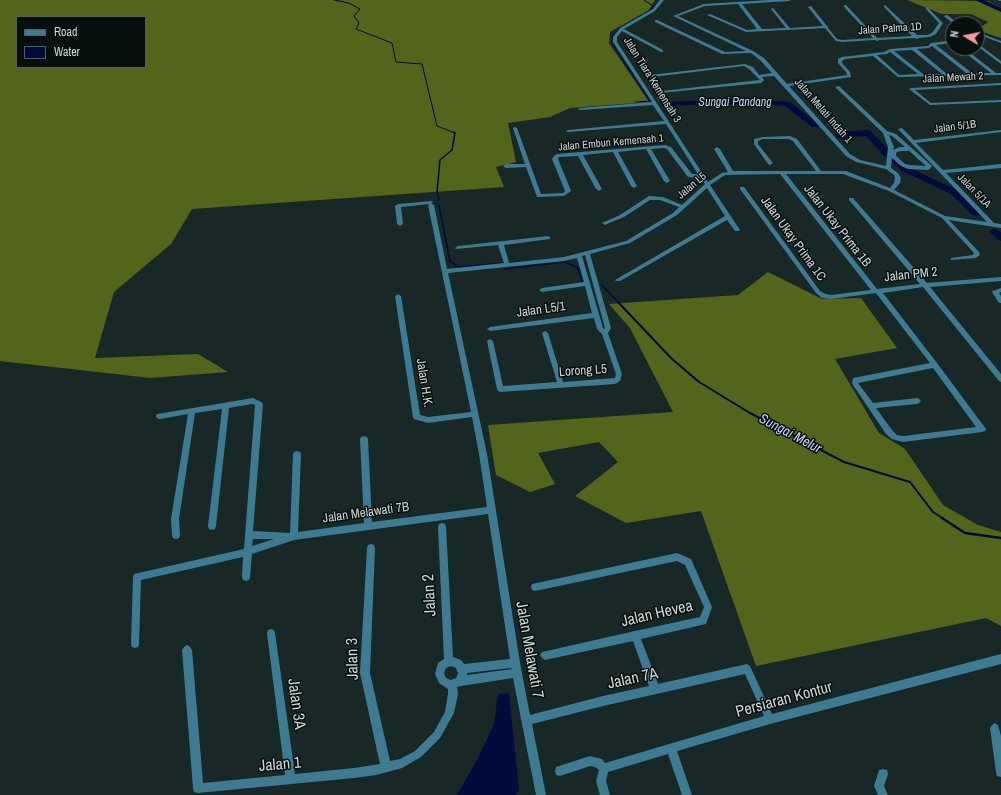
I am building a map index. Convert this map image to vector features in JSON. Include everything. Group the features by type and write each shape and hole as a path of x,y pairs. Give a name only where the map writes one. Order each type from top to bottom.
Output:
{"street":[{"name":"Jalan Tiara Kemensah 3","path":"662,0 654,10 622,29 615,37 617,47 737,230"},
{"path":"739,3 789,0"},
{"path":"739,3 761,31"},
{"name":"Jalan Melati Indah 1","path":"739,3 704,5 675,15 752,52 762,59 787,85 848,155 858,161 888,168"},
{"path":"845,6 877,40"},
{"path":"885,6 917,38"},
{"path":"810,7 827,27"},
{"name":"Jalan Palma 1D","path":"827,27 838,41 917,38 929,36 935,33 941,23 927,8"},
{"path":"773,9 789,29"},
{"path":"708,15 742,31 827,27"},
{"path":"656,21 724,53 752,52"},
{"path":"622,29 662,51"},
{"path":"985,36 1001,42"},
{"path":"787,85 849,76 848,72 840,63 840,60 885,53 890,50 929,47 932,44 945,43"},
{"path":"932,44 970,74"},
{"path":"913,48 946,75"},
{"path":"890,50 922,76"},
{"path":"985,50 1001,63"},
{"path":"873,54 896,75 922,76 1001,74"},
{"path":"972,56 996,74"},
{"path":"652,76 750,66 762,80 761,82 662,92"},
{"path":"758,74 774,72"},
{"name":"Jalan Mewah 2","path":"1001,84 912,89 926,103 934,105 1001,101"},
{"path":"837,87 885,132 891,147 888,168 896,174 898,178 895,187 891,190"},
{"path":"580,109 655,103"},
{"path":"568,131 667,122"},
{"path":"506,166 528,165 516,128"},
{"name":"Jalan 5/1A","path":"900,129 993,224"},
{"name":"Jalan 5/1B","path":"912,142 1001,131"},
{"path":"885,132 894,134 908,149 929,166 928,168 908,167 903,165 894,157 893,154 895,151 908,149"},
{"path":"770,163 756,140 763,138 790,137 795,140 819,171"},
{"name":"Jalan Embun Kemensah 1","path":"528,165 539,196 567,193 568,188 554,158 557,156 614,150 668,147 690,176 703,176"},
{"path":"648,148 667,181"},
{"path":"717,149 731,173"},
{"path":"614,150 634,186"},
{"path":"580,154 599,189"},
{"name":"Jalan 5/1A","path":"941,172 1001,166"},
{"name":"Jalan L5","path":"445,271 564,260 635,239 663,222 683,207 708,184 724,174 731,173 819,171 844,172 891,190 944,217 1001,226"},
{"name":"Jalan Ukay Prima 1B","path":"782,173 935,365 982,429 903,439 895,437 889,432 871,406"},
{"name":"Jalan Ukay Prima 1C","path":"742,188 818,292 831,297"},
{"path":"605,223 622,216 650,198 661,198 683,207"},
{"path":"851,199 925,285 1001,379"},
{"name":"Jalan Melawati 7","path":"400,224 398,206 430,204 483,454 516,668 541,795"},
{"path":"618,280 728,217"},
{"path":"944,217 977,253 974,257 953,259"},
{"path":"458,248 548,238"},
{"path":"501,244 507,265"},
{"name":"Lorong L5","path":"587,253 608,328 605,333"},
{"name":"Lorong L5","path":"490,341 500,389 615,381 618,379 619,374 605,333 600,329 579,256"},
{"path":"998,279 1001,285"},
{"name":"Jalan PM 2","path":"831,297 925,285 998,279"},
{"path":"542,290 587,284"},
{"path":"998,291 1001,301"},
{"name":"Jalan H.K.","path":"398,296 417,417 428,420 475,414"},
{"name":"Jalan L5/1","path":"490,329 596,315"},
{"path":"545,333 561,385"},
{"path":"917,400 871,406 855,383 855,380 858,378 935,365"},
{"path":"160,416 253,401 259,404 246,577"},
{"path":"212,526 226,406"},
{"path":"176,535 175,519 192,411"},
{"path":"364,439 368,525"},
{"path":"249,535 294,536 297,454"},
{"name":"Jalan Melawati 7B","path":"135,644 137,576 247,552 294,536 368,525 491,510"},
{"name":"Jalan 2","path":"442,527 449,662"},
{"name":"Jalan 3","path":"371,548 365,673 386,767"},
{"name":"Jalan Hevea","path":"535,587 677,557 688,562 708,607 703,621 545,655"},
{"name":"Jalan 3A","path":"272,633 291,779"},
{"path":"635,635 654,690"},
{"name":"Jalan 1","path":"187,650 198,788 354,773 402,763 418,754 437,735 449,713 456,682"},
{"name":"Persiaran Kontur","path":"604,768 770,719 1001,659"},
{"path":"456,682 463,673 462,668 458,663 449,662 441,668 440,675 446,683 456,682 516,668"},
{"path":"462,668 516,668"},
{"name":"Jalan 7A","path":"527,721 747,669 770,719"},
{"path":"994,728 1001,772"},
{"path":"671,748 687,794"},
{"path":"560,771 590,761 598,764 604,768 601,781 605,795"},
{"path":"883,774 879,786 883,795"}],"green space":[{"path":"0,0 655,0 649,10 610,32 609,43 649,102 570,108 550,117 508,123 516,162 496,167 504,187 192,209 171,244 114,292 95,358 198,354 228,372 150,378 0,361"},
{"path":"907,0 988,1 1001,8 1001,38 985,33 985,24 988,22 985,21 985,16 975,16 971,14 942,14"},
{"path":"768,272 822,299 861,298 897,348 835,359 879,433 905,449 943,505 978,525 1001,532 1001,626 986,618 756,666 701,511 626,523 575,496 618,462 599,442 538,453 555,484 530,492 496,475 488,425 673,412 630,328 609,304 738,295"}],"water":[{"path":"509,693 519,790 515,795 457,795 476,762 494,724 498,694"}],"waterway":[{"name":"Sungai Melur","path":"334,0 349,3 360,9 354,16 359,23 356,29 392,43 396,62 422,64 437,126 455,133"},
{"name":"Sungai Pandang","path":"644,0 653,6 647,13"},
{"path":"978,0 1001,10"},
{"name":"Sungai Pandang","path":"634,20 619,29 612,37 615,48 650,101 635,102"},
{"name":"Sungai Pandang","path":"666,104 749,101 787,104 815,125 821,125"},
{"name":"Sungai Melur","path":"439,200 437,192 440,160 452,150 455,133"},
{"name":"Sungai Pandang","path":"838,135 868,133 887,154"},
{"name":"Sungai Pandang","path":"893,159 905,169 954,192 977,214"},
{"name":"Sungai Melur","path":"439,205 450,261 458,267 502,263"},
{"name":"Sungai Pandang","path":"994,231 1001,238"},
{"name":"Sungai Melur","path":"504,269 565,262 578,268 582,281"},
{"name":"Sungai Melur","path":"602,285 619,303"},
{"name":"Sungai Melur","path":"618,302 671,358 699,382 750,413 844,462 910,482 933,512 944,519"},
{"name":"Sungai Melur","path":"942,518 965,533 1001,538"}]}
